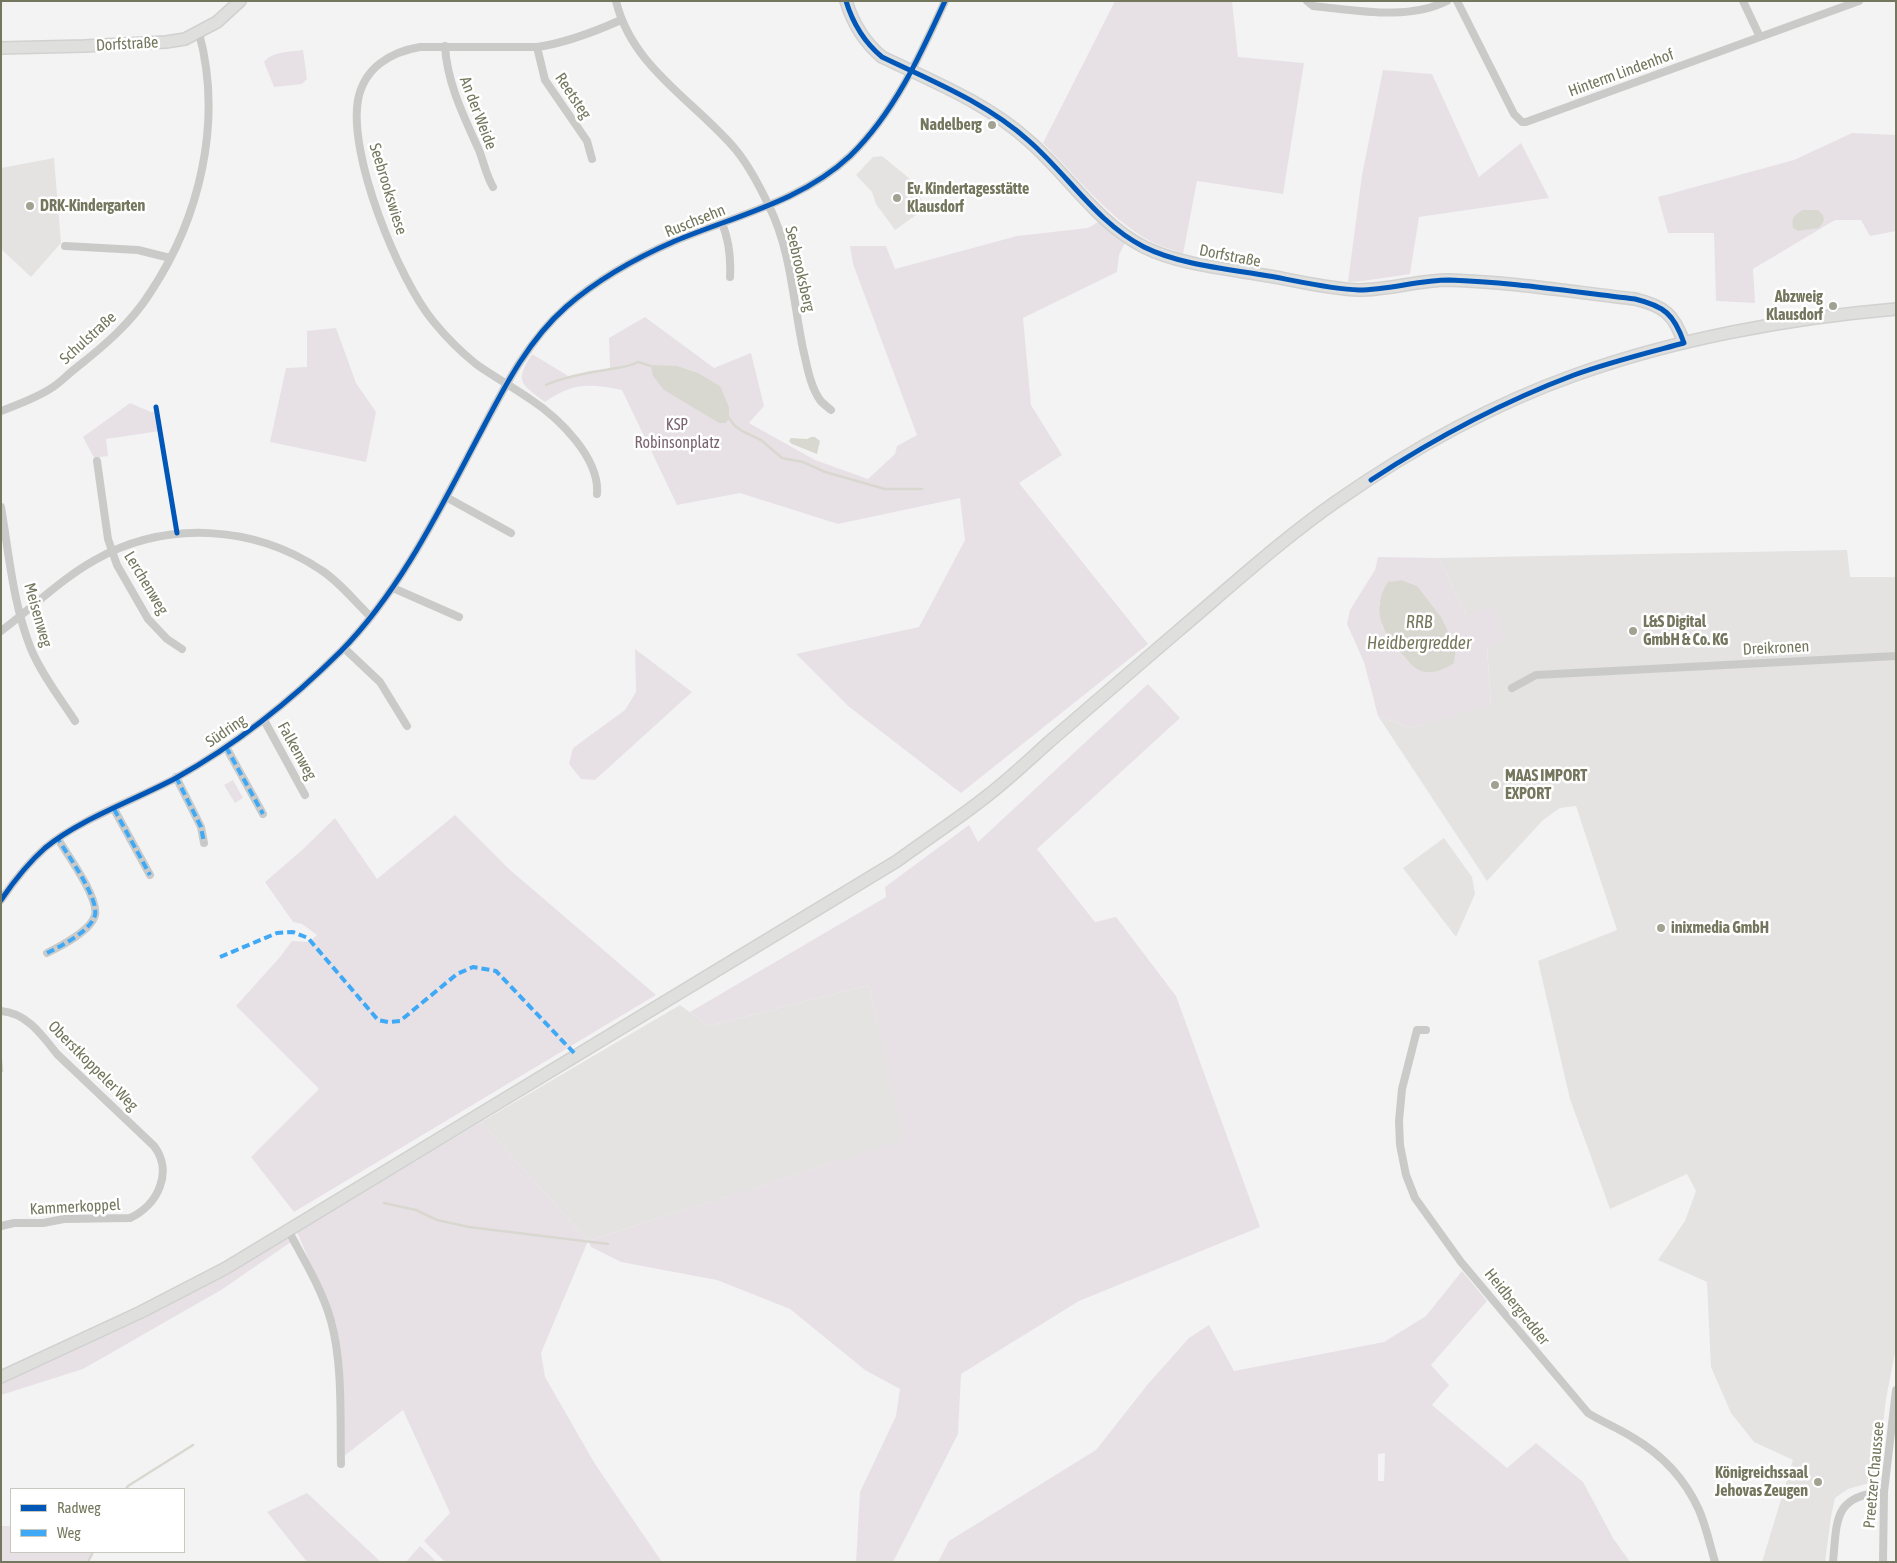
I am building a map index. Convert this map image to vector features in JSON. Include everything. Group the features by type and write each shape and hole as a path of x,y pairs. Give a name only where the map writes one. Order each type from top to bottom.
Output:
{"main road":[{"name":"Dorfstraße","path":"1,48 166,42 199,33 217,22 240,1"},
{"name":"Dorfstraße","path":"846,1 857,30 870,47 882,57 968,100 1014,128 1030,142 1092,207 1120,231 1143,247 1162,255 1199,264 1330,287 1359,290 1444,280 1476,281 1635,298 1654,304 1673,319 1684,344"},
{"path":"1,1378 141,1312 226,1268 897,861 986,796 1280,544 1338,500 1456,428 1510,402 1574,375 1628,358 1684,344 1834,315 1894,310"}],"street":[{"name":"Seebrooksberg","path":"616,1 621,20 639,50 658,74 736,151 769,206 781,236 813,385 820,399 831,410"},
{"path":"912,72 945,1"},
{"path":"1307,1 1313,6 1391,13 1440,5 1447,1"},
{"name":"Hinterm Lindenhof","path":"1457,1 1514,114 1522,122 1859,1"},
{"path":"1743,1 1760,38"},
{"name":"Seebrookswiese","path":"597,494 598,484 593,468 583,450 560,424 532,400 474,362 449,338 422,307 389,242 372,194 359,141 356,115 358,98 373,70 383,60 406,50 420,47 445,46 537,47 565,41 621,20"},
{"name":"Schulstraße","path":"1,411 24,402 52,387 107,344 150,294 170,258 189,214 206,152 209,102 204,49 199,33"},
{"name":"An der Weide","path":"445,46 446,63 451,82 479,152 486,175 493,187"},
{"name":"Reetsteg","path":"537,47 545,80 587,141 592,160"},
{"name":"Ruschsehn","path":"424,536 505,384 536,340 555,318 599,281 627,264 663,247 769,206 821,179 848,158 867,138 912,72"},
{"path":"722,223 727,236 731,262 730,276"},
{"path":"64,246 138,250 170,258"},
{"name":"Lerchenweg","path":"97,461 111,552 148,618 167,639 182,649"},
{"path":"446,497 511,533"},
{"name":"Meisenweg","path":"1,507 20,616 32,650 42,670 75,721"},
{"path":"1,631 80,570 111,552 138,542 178,533 220,534 259,541 297,556 323,571 371,617"},
{"name":"Südring","path":"1,900 27,865 58,839 86,822 176,777 226,747 264,720 300,690 344,648 371,617 393,588 424,536"},
{"path":"393,588 459,617"},
{"path":"344,648 380,682 407,726"},
{"name":"Dreikronen","path":"1512,688 1536,675 1896,656"},
{"name":"Falkenweg","path":"264,720 305,795"},
{"path":"226,747 263,814"},
{"path":"176,777 201,827 204,844"},
{"path":"114,809 150,875"},
{"path":"47,953 72,940 93,920 96,913 92,897 58,839"},
{"name":"Oberstkoppeler Weg","path":"1,1011 23,1017 44,1037 57,1054 145,1137 158,1152"},
{"name":"Heidbergredder","path":"1426,1030 1417,1030 1402,1089 1399,1121 1400,1145 1406,1176 1415,1198 1462,1262 1588,1413 1651,1449 1686,1486 1700,1511 1715,1562"},
{"name":"Kammerkoppel","path":"1,1226 14,1223 43,1223 64,1219 123,1219 138,1214 150,1203 160,1188 163,1176 162,1163 158,1152"},
{"path":"288,1230 321,1292 331,1322 337,1354 341,1464"},
{"name":"Preetzer Chaussee","path":"1883,1562 1884,1492 1896,1390"},
{"path":"1833,1562 1837,1522 1842,1510 1850,1500 1862,1495 1884,1492"}],"shaded area":[{"name":"Ev. Kindertagesstätte Klausdorf","path":"882,156 910,179 926,208 895,230 876,204 872,192 856,175 873,157"},
{"name":"DRK-Kindergarten","path":"54,158 61,243 31,277 1,249 1,168"},
{"path":"1847,550 1850,577 1896,577 1896,1347 1886,1399 1877,1476 1869,1483 1848,1489 1835,1498 1825,1562 1762,1562 1793,1460 1754,1442 1731,1413 1711,1367 1707,1282 1658,1260 1685,1221 1696,1191 1687,1174 1610,1209 1570,1099 1538,961 1617,930 1576,806 1560,808 1543,820 1487,881 1378,716 1411,728 1491,704 1487,647 1466,615 1439,558"},
{"path":"1444,838 1472,877 1475,894 1456,937 1403,868"},
{"path":"869,985 905,1140 588,1241 481,1122 680,1005 709,1026"}],"green space":[{"path":"1115,1 1232,1 1238,57 1304,63 1283,194 1197,181 1183,254 1152,242 1119,220 1092,195 1043,143"},
{"path":"303,50 307,79 302,84 274,87 264,62 277,54"},
{"path":"1383,70 1432,74 1479,177 1521,143 1549,198 1419,217 1410,274 1348,282 1362,175"},
{"path":"1852,133 1896,135 1896,231 1870,236 1861,220 1835,220 1753,269 1755,303 1716,301 1714,233 1668,233 1658,197 1794,160"},
{"name":"KSP Robinsonplatz","path":"1098,222 1125,243 1119,255 1117,272 1023,318 1031,405 1062,455 1019,483 1148,644 961,793 848,706 796,654 919,627 965,540 960,498 838,524 740,493 677,505 622,390 582,386 555,395 545,402 530,391 523,382 523,371 532,354 570,377 589,371 610,369 609,338 645,317 714,368 751,353 764,406 749,423 815,460 868,479 895,454 897,446 917,435 853,264 850,246 886,246 895,269 1017,236 1088,228"},
{"path":"336,328 356,383 376,412 366,462 270,442 286,368 307,367 307,331"},
{"path":"130,403 151,412 157,411 160,431 106,439 108,456 94,458 83,437"},
{"path":"1378,557 1439,558 1466,615 1492,607 1501,622 1503,639 1487,648 1491,705 1411,728 1378,716 1364,662 1347,624 1350,610 1375,570","holes":["1391,582 1383,629 1379,603"]},
{"path":"635,649 692,692 595,780 581,779 569,764 573,748 625,710 636,692"},
{"path":"1148,684 1180,718 1037,849 1095,922 1116,917 1176,996 1260,1227 1079,1301 961,1374 958,1434 893,1562 856,1562 860,1492 896,1416 900,1389 865,1370 790,1309 717,1280 621,1262 591,1247 588,1241 904,1140 869,985 709,1026 690,1012 886,897 885,887 969,825 978,842"},
{"path":"233,780 243,798 235,803 224,785"},
{"path":"455,815 509,869 656,995 294,1212 251,1157 319,1089 236,1006 292,941 309,942 317,935 302,924 293,922 265,882 335,818 377,879"},
{"path":"481,1122 588,1241 541,1353 545,1377 595,1464 662,1562 445,1562 424,1541 450,1513 403,1410 343,1457 339,1352 336,1324 297,1232"},
{"path":"286,1238 291,1242 221,1290 83,1369 1,1395 1,1383 122,1327"},
{"path":"1462,1271 1487,1301 1431,1365 1449,1385 1432,1405 1507,1468 1536,1443 1583,1482 1613,1538 1630,1562 938,1562 949,1541 1096,1450 1148,1384 1189,1338 1209,1325 1234,1371 1384,1342 1426,1316","holes":["1385,1453 1384,1481 1378,1481 1378,1454"]},
{"path":"307,1493 381,1562 307,1562 267,1512"},
{"path":"1,1526 10,1526 10,1553 92,1553 88,1562 1,1562"},
{"path":"420,1546 437,1562 406,1562"}],"water":[{"path":"1803,210 1818,210 1823,215 1824,221 1819,228 1798,231 1793,228 1792,222 1794,217"},
{"path":"651,366 677,366 698,373 720,386 729,407 729,418 726,423 719,423 664,390 653,376"},
{"path":"815,437 820,441 817,454 789,441 791,438 807,439"},
{"name":"RRB Heidbergredder","path":"1401,580 1417,586 1441,617 1456,648 1454,663 1433,672 1419,670 1411,664 1390,639 1381,621 1380,601 1389,581"}],"waterway":[{"path":"546,385 570,377 625,367 638,362 651,366"},
{"path":"729,418 734,425 761,440 782,458 803,462 825,472 885,489 922,489"},
{"path":"1,1060 2,1071"},
{"path":"384,1203 416,1210 437,1220 469,1227 608,1244"},
{"path":"127,1488 193,1445"},
{"path":"88,1562 92,1553"}],"marked path":[{"path":"226,747 263,814"},
{"path":"176,777 201,827 204,843"},
{"path":"114,809 150,875"},
{"path":"47,953 82,932 88,927 95,915 95,907 87,887 58,839"},
{"path":"220,957 277,933 293,932 308,938 378,1020 388,1022 400,1021 457,974 473,967 496,971 576,1055"}],"cycle path":[{"path":"846,1 860,32 882,57 959,94 1013,127 1043,154 1097,212 1127,237 1158,253 1205,266 1348,289 1370,290 1449,280 1519,285 1635,299 1661,308 1672,318 1680,333 1684,343 1588,370 1495,409 1444,435 1371,480"},
{"path":"1,900 16,879 45,848 74,828 176,778 221,751 283,704 341,651 362,628 399,578 432,524 515,370 551,321 591,287 632,262 675,241 767,206 811,185 831,172 866,139 893,103 916,63 945,1"},
{"path":"156,407 177,533"}],"place":[{"name":"Nadelberg","path":"992,125"},
{"name":"Ev. Kindertagesstätte Klausdorf","path":"897,198"},
{"name":"DRK-Kindergarten","path":"30,206"},
{"name":"Abzweig Klausdorf","path":"1833,306"},
{"name":"L&S Digital GmbH & Co. KG","path":"1633,631"},
{"name":"MAAS IMPORT EXPORT","path":"1495,785"},
{"name":"inixmedia GmbH","path":"1661,928"},
{"name":"Königreichssaal Jehovas Zeugen","path":"1818,1482"}]}
